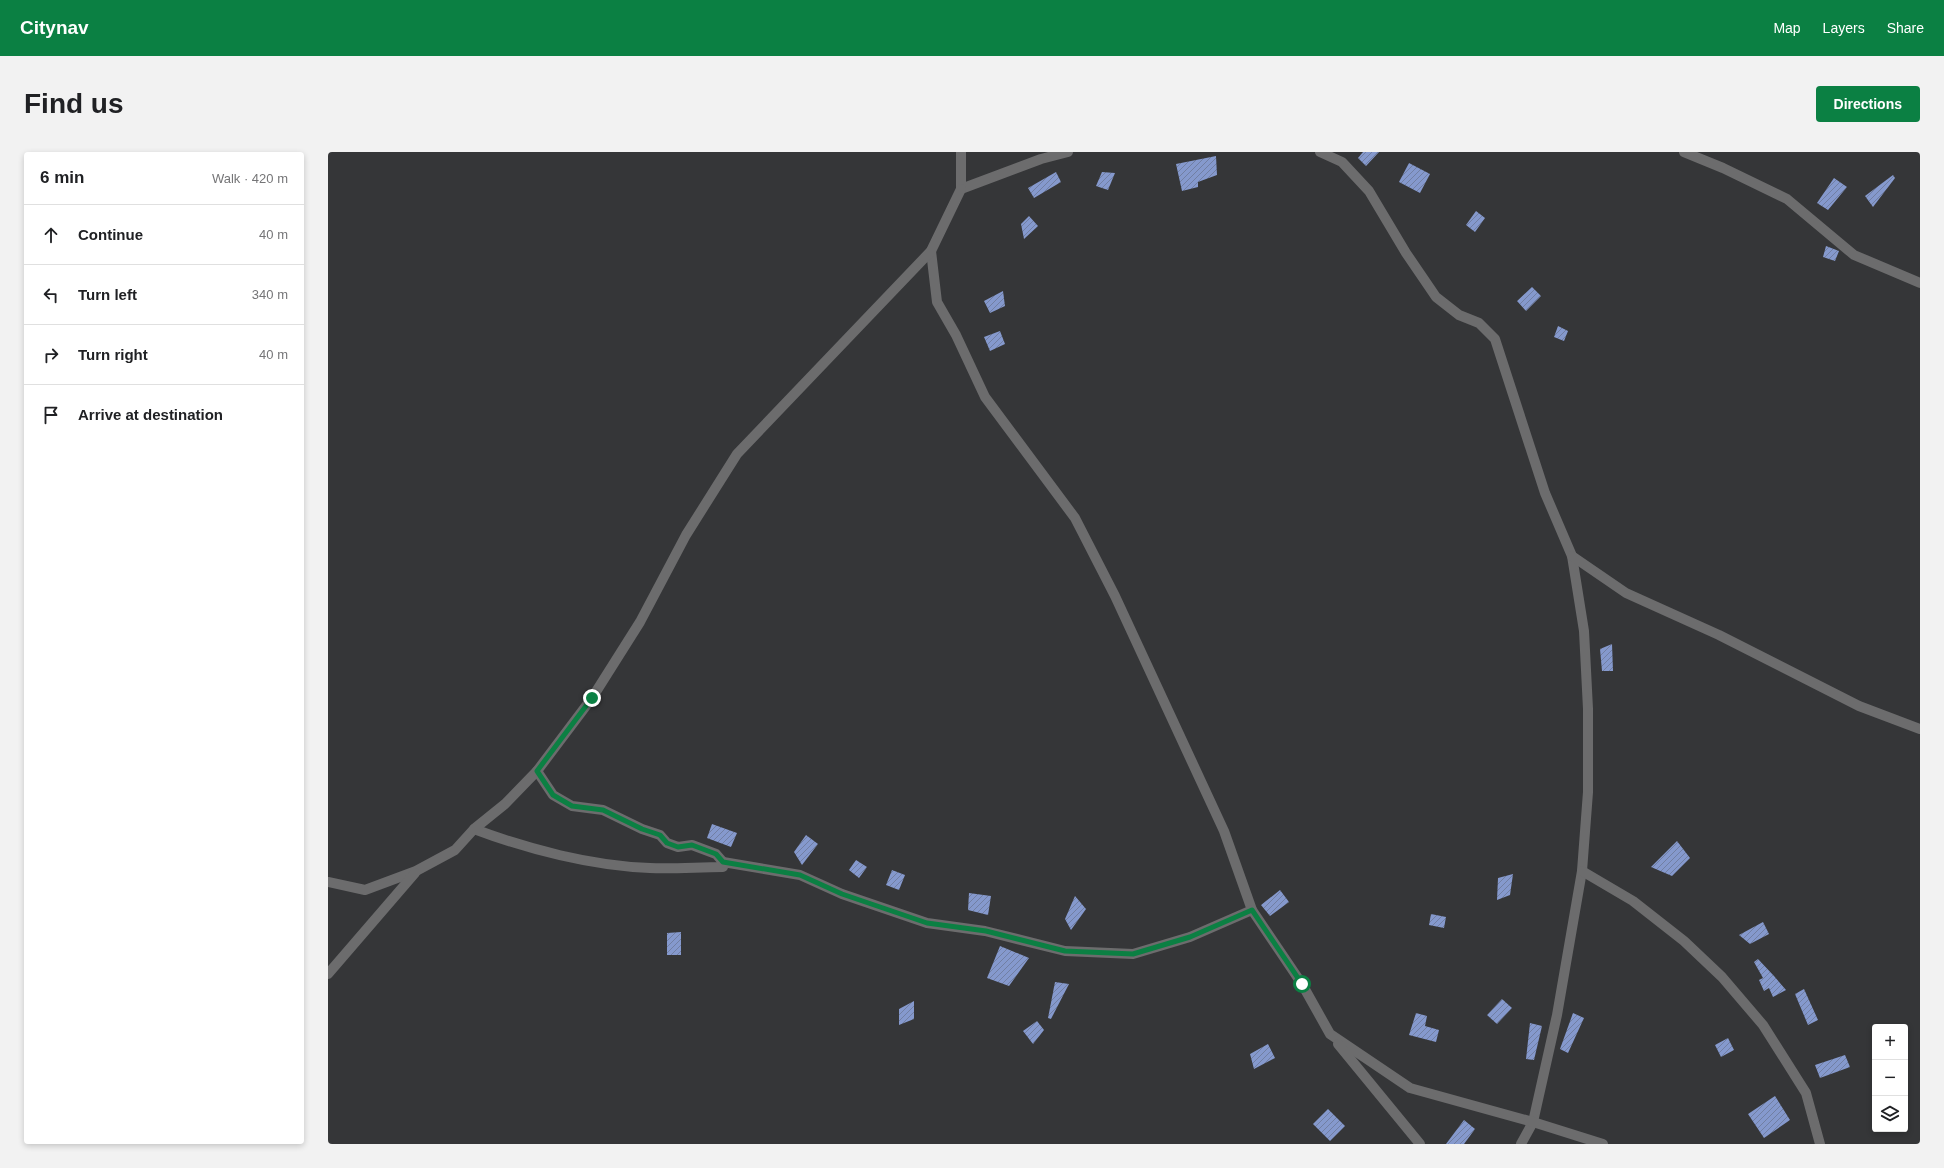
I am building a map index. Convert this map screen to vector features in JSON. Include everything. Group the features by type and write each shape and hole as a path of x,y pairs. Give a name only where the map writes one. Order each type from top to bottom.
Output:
{"street":[{"path":"328,882 365,890 416,871 455,850 474,829 504,804 537,771 592,698 632,635 686,535 737,454 931,251 961,189 961,152"},
{"path":"961,189 1041,159 1068,152"},
{"path":"1320,152 1342,162 1369,191 1406,253 1436,297 1459,314 1479,323 1495,339 1545,492 1572,556 1584,631 1588,709 1588,792 1582,871 1557,1015 1533,1122 1521,1144"},
{"path":"1684,152 1723,168 1787,200 1854,255 1920,283"},
{"path":"931,251 937,302 956,335 985,397 1075,518 1115,596 1224,831 1252,910 1302,984 1330,1034 1420,1144"},
{"path":"1572,556 1626,593 1719,635 1859,706 1920,729"},
{"path":"537,771 553,795 572,806 603,810 642,829 660,835 667,843 678,847 692,845 716,854 723,862 800,875 842,894 927,923 986,931 1065,951 1133,954 1190,937 1252,910"},
{"path":"474,829 502,840 565,855 618,865 650,868 723,867 723,862"},
{"path":"328,974 416,871"},
{"path":"1582,871 1633,901 1684,940 1722,977 1763,1025 1806,1093 1820,1144"},
{"path":"1330,1034 1410,1088 1533,1122 1604,1144"}],"building":[{"path":"1363,152 1379,152 1366,166 1358,158"},
{"path":"1216,156 1217,175 1198,182 1198,187 1182,191 1176,164"},
{"path":"1409,163 1430,174 1420,193 1399,182"},
{"path":"1056,172 1061,182 1034,198 1028,188"},
{"path":"1102,172 1115,173 1108,190 1096,186"},
{"path":"1893,175 1895,178 1873,207 1865,196"},
{"path":"1834,178 1847,187 1828,210 1817,203"},
{"path":"1476,211 1485,218 1475,232 1466,225"},
{"path":"1029,216 1038,226 1024,239 1021,224"},
{"path":"1826,246 1839,251 1835,261 1823,257"},
{"path":"1532,287 1541,296 1526,311 1517,301"},
{"path":"1003,291 1005,306 990,313 984,301"},
{"path":"1558,326 1568,331 1564,341 1554,337"},
{"path":"1000,331 1005,344 990,351 984,337"},
{"path":"1612,644 1613,671 1602,671 1600,649"},
{"path":"712,824 737,833 731,847 707,838"},
{"path":"806,835 818,844 802,865 794,852"},
{"path":"1677,841 1690,858 1672,876 1651,867"},
{"path":"856,860 867,867 859,878 849,870"},
{"path":"892,870 905,875 899,890 886,885"},
{"path":"1513,874 1510,895 1497,900 1498,878"},
{"path":"1280,890 1289,902 1270,916 1261,905"},
{"path":"969,893 991,896 988,915 968,910"},
{"path":"1075,896 1086,909 1071,930 1065,919"},
{"path":"1431,914 1446,917 1444,928 1429,925"},
{"path":"1763,922 1769,934 1750,944 1739,935"},
{"path":"681,932 681,955 667,955 667,933"},
{"path":"1000,946 1029,958 1009,986 987,978"},
{"path":"1758,959 1786,990 1773,997 1769,988 1764,991 1759,980 1763,978 1754,962"},
{"path":"1055,982 1069,984 1051,1019 1048,1018"},
{"path":"1804,989 1818,1020 1808,1025 1795,994"},
{"path":"1502,999 1512,1008 1497,1024 1487,1015"},
{"path":"914,1001 914,1019 899,1025 899,1009"},
{"path":"1416,1013 1427,1016 1425,1026 1439,1030 1436,1042 1409,1035"},
{"path":"1573,1013 1584,1018 1568,1053 1560,1049"},
{"path":"1037,1021 1044,1030 1033,1044 1023,1031"},
{"path":"1530,1023 1542,1026 1534,1060 1526,1059"},
{"path":"1728,1038 1734,1050 1721,1057 1715,1045"},
{"path":"1268,1044 1275,1058 1254,1069 1250,1054"},
{"path":"1845,1055 1850,1067 1820,1078 1815,1065"},
{"path":"1775,1096 1790,1120 1764,1138 1748,1114"},
{"path":"1328,1109 1345,1126 1330,1141 1313,1124"},
{"path":"1464,1120 1475,1129 1464,1144 1446,1144"}],"route":[{"path":"592,698 537,771 553,795 572,806 603,810 642,829 660,835 667,843 678,847 692,845 716,854 723,862 800,875 842,894 927,923 986,931 1065,951 1133,954 1190,937 1252,910 1302,984"}]}
